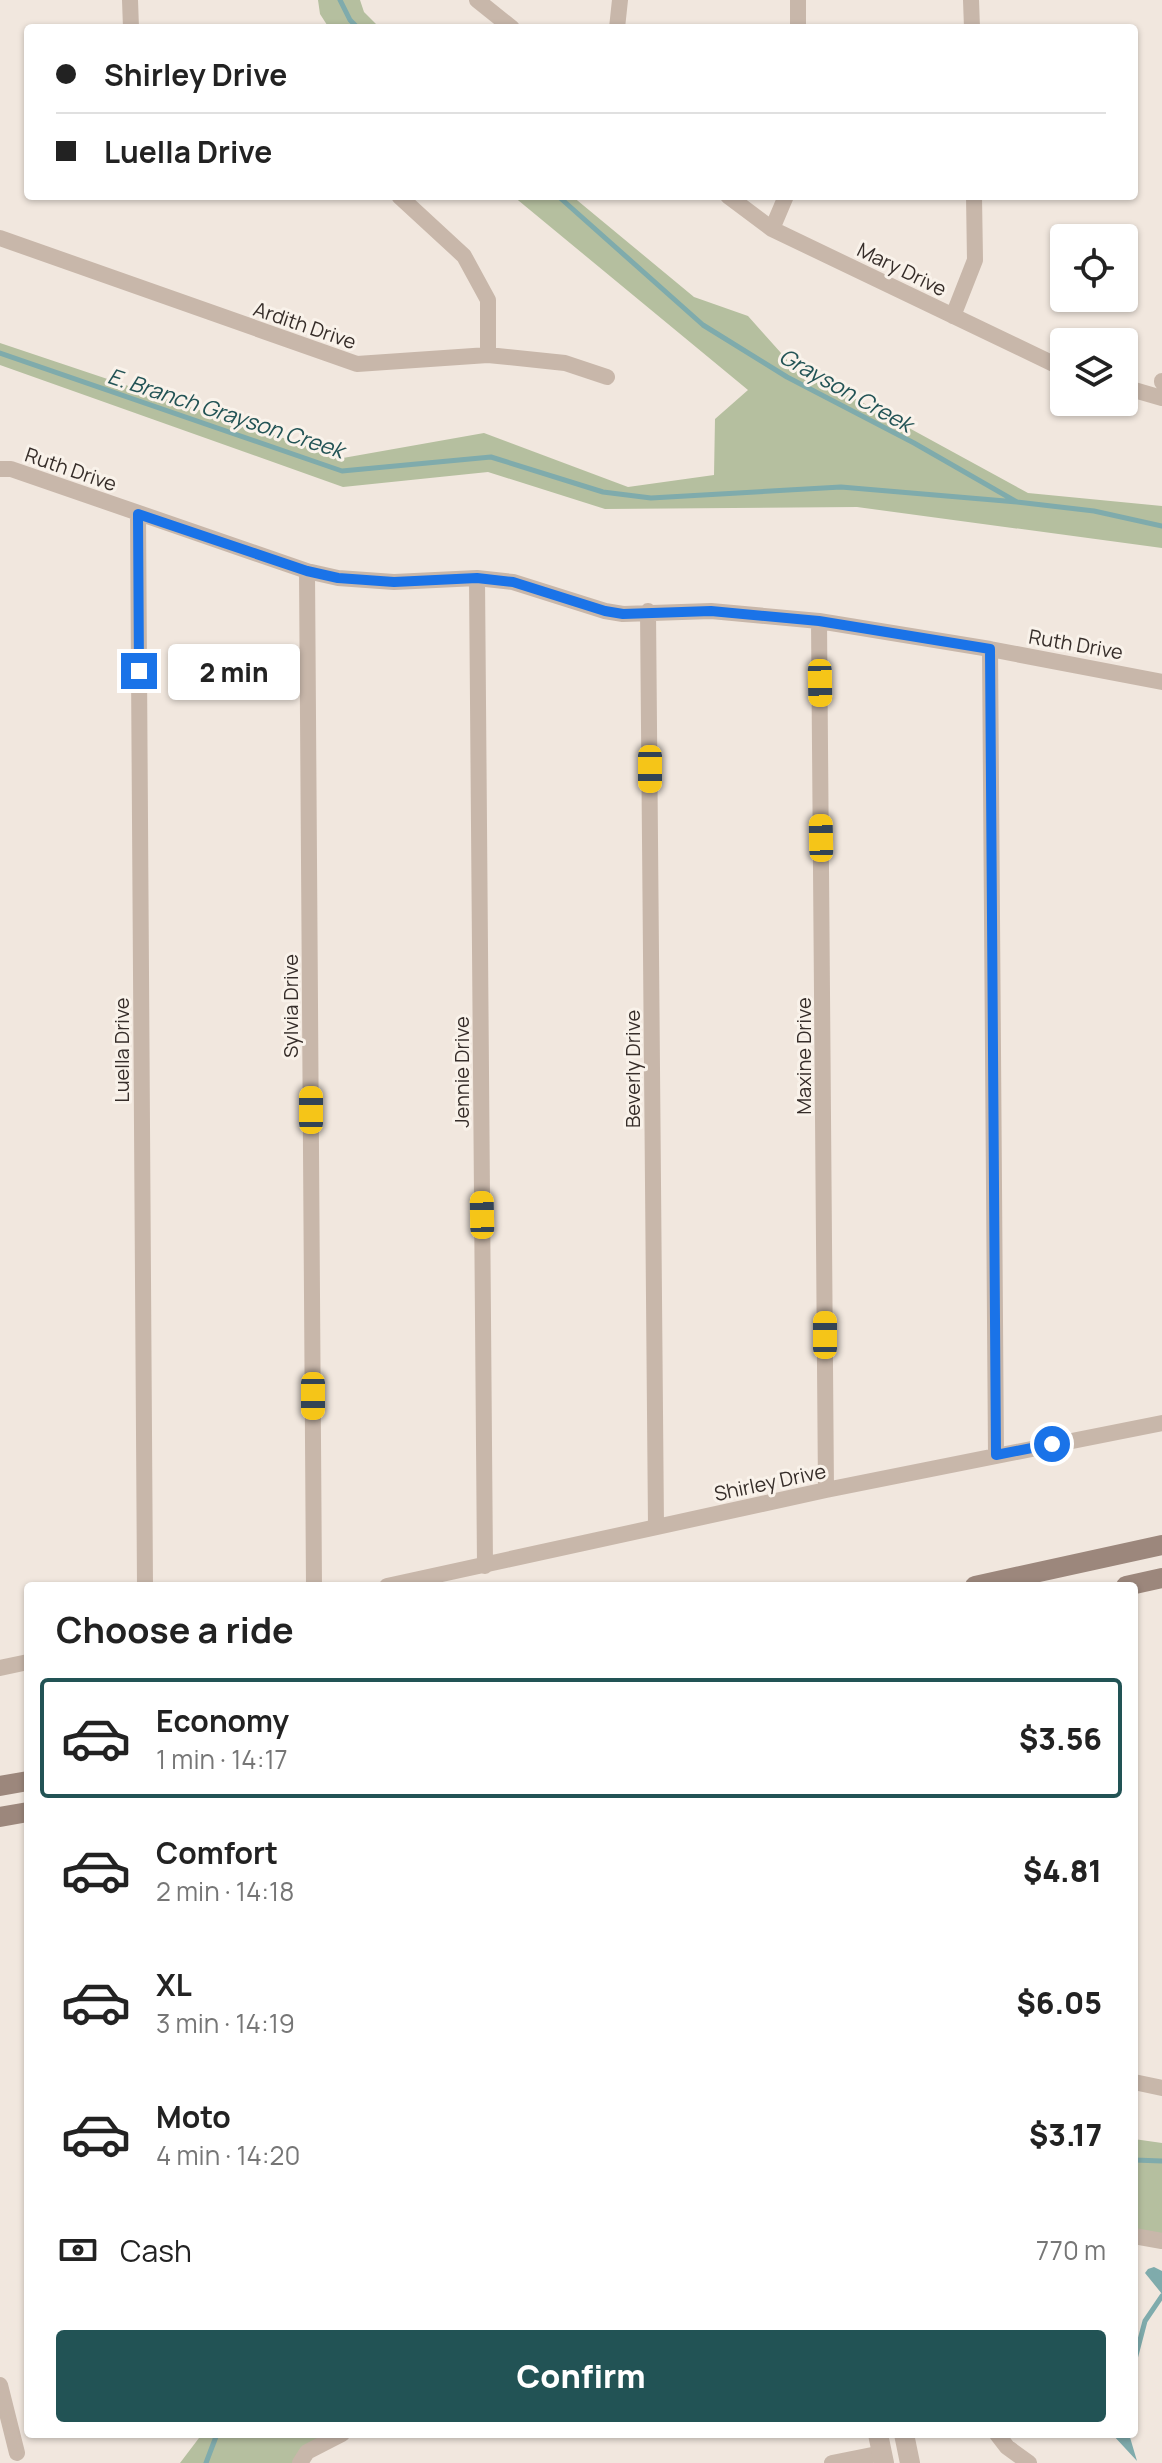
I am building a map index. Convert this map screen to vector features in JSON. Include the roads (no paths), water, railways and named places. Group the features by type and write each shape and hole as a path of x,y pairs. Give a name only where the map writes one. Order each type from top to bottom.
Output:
{"main road":[{"path":"993,1582 1162,1545"},
{"path":"1138,1583 1162,1578"},
{"path":"0,1786 24,1782"},
{"path":"0,1817 24,1813"}],"street":[{"path":"130,0 131,24"},
{"path":"477,0 507,24"},
{"path":"617,24 620,0"},
{"path":"798,0 798,24"},
{"path":"971,0 972,24"},
{"path":"403,200 464,256 488,300 488,355"},
{"name":"Mary Drive","path":"733,200 772,229 1050,362"},
{"path":"772,229 784,200"},
{"path":"953,316 975,260 974,200"},
{"name":"Ardith Drive","path":"0,238 357,364 488,355 565,363 607,377"},
{"path":"1138,391 1162,398"},
{"name":"Ruth Drive","path":"0,469 11,469 307,571 338,578 394,582 477,578 513,582 623,614 711,611 819,621 1162,682"},
{"name":"Luella Drive","path":"138,514 145,1582"},
{"name":"Sylvia Drive","path":"307,571 314,1582"},
{"name":"Jennie Drive","path":"477,578 485,1566"},
{"name":"Beverly Drive","path":"648,611 656,1527"},
{"name":"Maxine Drive","path":"819,621 826,1490"},
{"path":"990,649 996,1455"},
{"name":"Shirley Drive","path":"407,1582 826,1490 1162,1423"},
{"path":"0,1668 24,1663"},
{"path":"1138,2083 1162,2088"},
{"path":"1138,2237 1162,2241"},
{"path":"0,2385 17,2453"},
{"path":"905,2438 910,2463"},
{"path":"1000,2438 1029,2463"},
{"path":"300,2463 317,2439"},
{"path":"832,2463 882,2450"}],"water":[{"path":"1154,2267 1162,2271 1162,2294 1145,2273"},
{"path":"1116,2438 1130,2438 1137,2461"}],"waterway":[{"name":"Grayson Creek","path":"340,0 354,24"},
{"name":"Grayson Creek","path":"562,200 703,325 787,377 914,443 1017,502 1094,511 1162,526"},
{"name":"E. Branch Grayson Creek","path":"0,353 342,471 491,457 603,492 651,498 841,487 1017,502"},
{"path":"1138,2160 1162,2161"},
{"path":"1138,2348 1145,2321 1162,2296"},
{"path":"206,2463 215,2438"}]}
